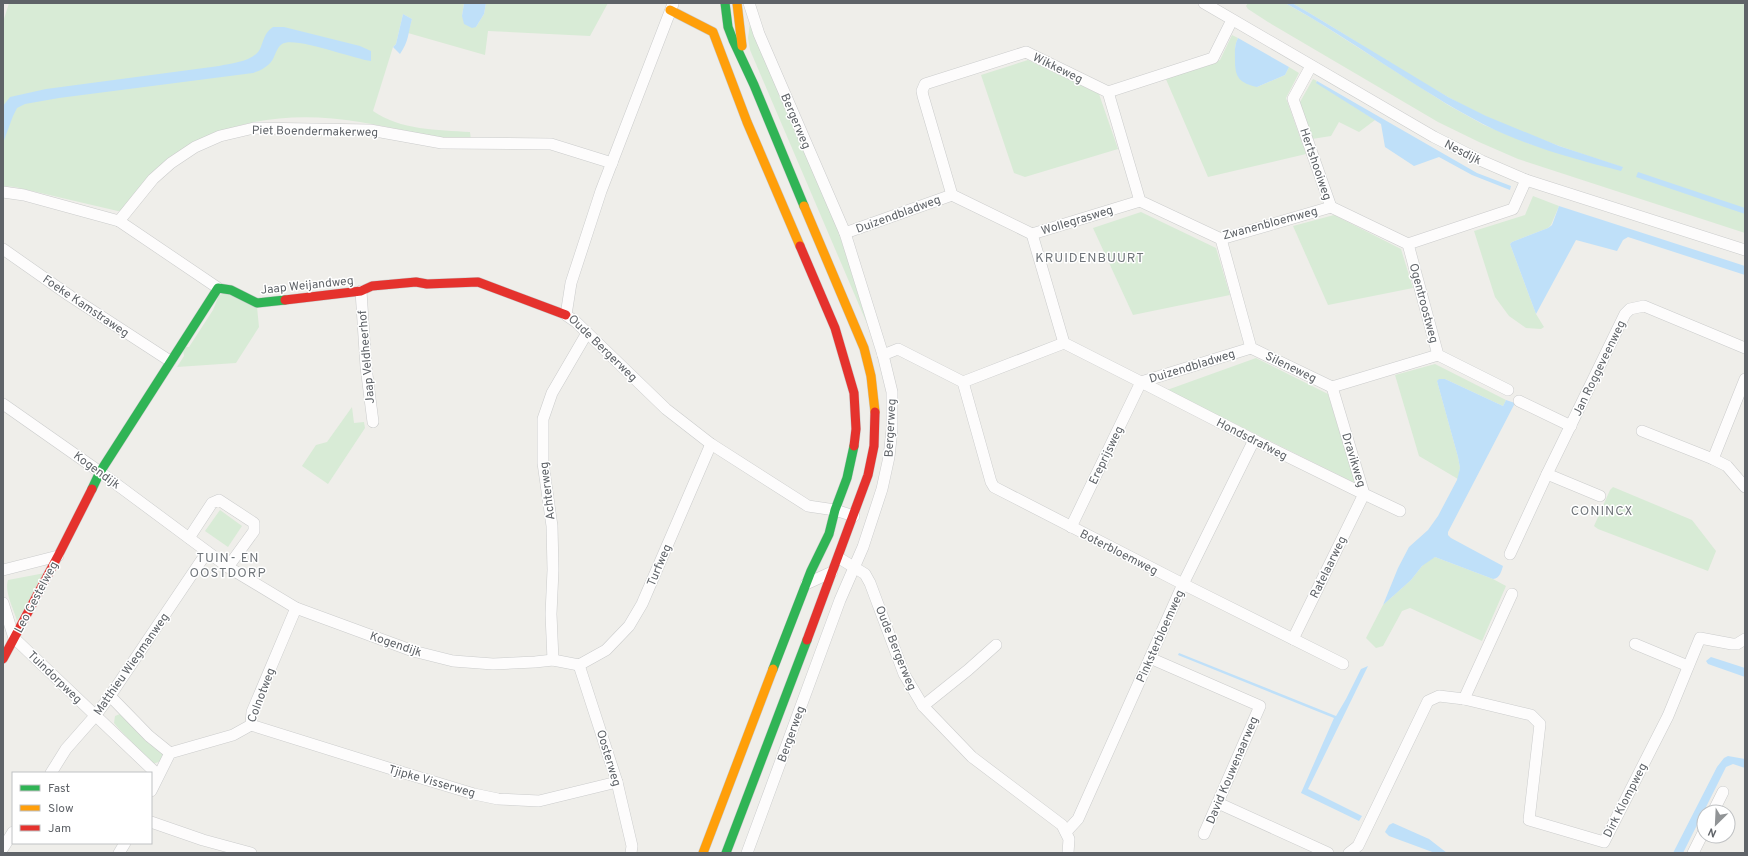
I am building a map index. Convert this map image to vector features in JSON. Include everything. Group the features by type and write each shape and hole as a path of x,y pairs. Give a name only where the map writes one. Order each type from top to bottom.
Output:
{"street":[{"name":"Bergerweg","path":"726,3 728,27 858,331 869,365 875,401 874,440 871,462 854,516 726,853"},
{"name":"Bergerweg","path":"737,3 744,62"},
{"name":"Bergerweg","path":"747,853 840,600 863,547 882,489 889,457 892,429 892,392 883,355 845,233 762,42 749,3"},
{"name":"Nesdijk","path":"1204,3 1447,144 1488,164 1526,180 1745,250"},
{"path":"672,6 713,32 747,122 835,328 850,377 856,408 856,429 853,452 847,478 835,510 829,534 806,584 703,853"},
{"name":"Oude Bergerweg","path":"672,6 601,191 571,283 566,315 588,333 666,409 711,444 808,506 835,510 854,516"},
{"path":"1140,201 1108,92 1213,58 1232,20"},
{"name":"Wikkeweg","path":"952,195 923,96 922,91 925,84 1026,52 1108,92"},
{"name":"Hertshooiweg","path":"1311,66 1293,99 1331,207 1408,244"},
{"name":"Piet Boendermakerweg","path":"119,221 153,179 171,163 195,147 220,136 254,128 370,130 442,143 551,144 612,163"},
{"path":"1408,244 1513,209 1526,180"},
{"path":"3,192 24,195 119,221 218,288 100,472"},
{"name":"Duizendbladweg","path":"845,233 952,195"},
{"name":"Wollegrasweg","path":"952,195 1032,234 1140,201"},
{"name":"Zwanenbloemweg","path":"1140,201 1221,239 1331,207"},
{"path":"883,355 898,349 963,382 1064,343 1032,234"},
{"name":"Sileneweg","path":"1221,239 1251,348 1332,388"},
{"name":"Ogentroostweg","path":"1408,244 1438,355 1508,390"},
{"name":"Foeke Kamstraweg","path":"3,249 70,296 170,361"},
{"name":"Jaap Weijandweg","path":"218,288 231,290 257,303 361,291 372,286 416,282 427,284 478,282 566,315"},
{"name":"Jaap Veldheerhof","path":"361,291 366,367 373,422"},
{"name":"Jan Roggeveenweg","path":"1510,554 1547,474 1625,314 1630,309 1644,306 1745,348"},
{"name":"Achterweg","path":"553,660 550,614 553,570 552,526 544,463 543,419 552,392 588,333"},
{"name":"Duizendbladweg","path":"1064,343 1141,382 1251,348"},
{"path":"1332,388 1438,355"},
{"path":"1713,459 1745,379"},
{"name":"Boterbloemweg","path":"963,382 991,482 994,487 1343,664"},
{"name":"Hondsdrafweg","path":"1141,382 1364,494"},
{"name":"Ereprijsweg","path":"1071,527 1141,382"},
{"name":"Dravikweg","path":"1332,388 1364,494 1400,511"},
{"path":"1519,401 1571,426"},
{"name":"Kogendijk","path":"3,404 100,472 228,567 296,608 413,651 453,661 493,664 553,660 579,666"},
{"path":"1642,431 1727,466 1745,487"},
{"name":"Pinksterbloemweg","path":"1066,832 1078,819 1183,584 1254,440"},
{"name":"Turfweg","path":"579,666 606,650 629,626 642,604 711,444"},
{"name":"Leo Gestelweg","path":"3,659 58,556 100,472"},
{"path":"1547,474 1600,496"},
{"name":"Ratelaarweg","path":"1293,639 1364,494"},
{"path":"189,538 212,503 219,500 254,523 254,531 228,567"},
{"name":"Matthieu Wiegmanweg","path":"52,772 66,750 110,696 207,552"},
{"name":"Leo Gestelweg","path":"3,570 58,556"},
{"name":"Oude Bergerweg","path":"839,558 865,574 870,583 904,674 923,706 972,757 1054,818 1062,825 1066,832"},
{"path":"806,584 832,572"},
{"path":"1464,699 1512,594"},
{"name":"Tuindorpweg","path":"3,603 14,638 158,775"},
{"name":"Colnotweg","path":"170,753 233,735 251,725 252,712 296,608"},
{"name":"Dirk Klompweg","path":"1349,853 1358,846 1428,701 1439,696 1464,699 1531,715 1540,724 1529,820 1604,842 1668,716 1700,638 1732,644 1737,644 1745,639"},
{"path":"783,643 798,665"},
{"path":"1635,644 1688,666"},
{"path":"923,706 968,670 996,645"},
{"name":"David Kouwenaarweg","path":"1150,658 1260,706 1204,834"},
{"name":"Oosterweg","path":"579,666 617,782 632,846 631,853"},
{"path":"110,696 149,736 170,753 152,789"},
{"name":"Tjipke Visserweg","path":"251,725 474,794 498,799 539,801 617,782"},
{"path":"1717,804 1723,792"},
{"path":"1218,802 1328,853"},
{"path":"152,822 203,840 251,853"},
{"path":"1066,832 1069,839 1068,853"},
{"path":"3,848 12,834"},
{"path":"119,853 124,844"},
{"path":"1693,853 1698,844"}],"green space":[{"path":"9,3 464,3 462,16 476,27 484,14 486,3 608,3 590,36 488,31 485,55 408,33 412,19 403,14 396,44 393,47 373,111 395,122 420,128 470,132 471,140 443,137 342,119 306,117 271,119 254,122 236,126 211,135 174,154 151,176 122,212 15,187 3,186 3,22"},
{"path":"1248,3 1285,3 1315,20 1448,105 1484,125 1530,144 1622,167 1512,128 1469,108 1409,74 1292,3 1745,3 1745,233 1518,159 1479,142 1438,122 1268,22 1248,9 1246,6"},
{"path":"750,23 829,207 842,242 868,326 750,50 748,38"},
{"path":"1232,35 1238,38 1235,45 1236,59 1257,87 1285,75 1289,67 1299,73 1286,98 1306,154 1208,177 1165,77 1220,60"},
{"path":"1028,60 1099,94 1118,149 1025,177 1014,173 981,75"},
{"path":"1313,79 1375,120 1359,132 1339,122 1331,136 1312,139 1300,102"},
{"path":"1533,196 1559,206 1551,225 1548,228 1510,244 1536,314 1544,327 1541,329 1526,328 1509,316 1495,297 1474,231 1525,215"},
{"path":"1141,212 1216,248 1230,295 1133,315 1093,228"},
{"path":"1334,215 1401,249 1413,288 1328,305 1293,226"},
{"path":"226,293 257,307 259,327 236,363 177,367 184,356 183,350 186,347 189,347 213,310 219,295"},
{"path":"1256,358 1328,394 1355,483 1167,390"},
{"path":"1435,364 1506,400 1503,406 1445,379 1437,381 1458,457 1460,468 1458,479 1419,456 1395,375"},
{"path":"352,407 354,423 364,422 365,428 328,484 302,466 316,445 327,442"},
{"path":"1613,487 1692,520 1716,551 1708,571 1598,529 1594,526 1610,490"},
{"path":"220,510 242,526 228,547 205,531"},
{"path":"1435,557 1493,579 1506,586 1482,641 1410,608 1402,611 1383,646 1376,648 1366,638 1383,605 1411,580 1422,566 1430,559"},
{"path":"45,573 17,621 8,595 8,580"},
{"path":"120,714 163,754 161,761 153,764 119,729 114,723 115,716"}],"water":[{"path":"464,3 486,3 484,14 476,27 472,28 464,24 462,16"},
{"path":"1285,3 1292,3 1448,97 1486,116 1559,146 1623,167 1621,171 1568,157 1499,132 1457,110 1335,32"},
{"path":"403,14 412,19 407,41 400,54 393,47 396,44"},
{"path":"273,27 284,27 360,46 371,51 371,61 311,45 289,42 280,46 267,66 253,73 59,98 25,104 17,108 3,143 3,106 10,97 46,89 219,66 242,61 257,53 266,34"},
{"path":"1238,38 1289,67 1285,75 1257,87 1246,84 1237,76 1235,67 1235,49"},
{"path":"1317,81 1477,173 1511,186 1510,190 1472,175 1439,157 1414,166 1385,147 1381,124 1316,83"},
{"path":"1638,172 1745,208 1745,214 1636,177"},
{"path":"1559,206 1745,266 1745,275 1628,237 1623,240 1617,251 1576,240 1536,314 1510,244 1552,225"},
{"path":"1439,379 1445,379 1503,406 1506,400 1515,403 1448,532 1448,535 1451,538 1503,566 1499,576 1493,579 1435,557 1422,566 1411,580 1383,605 1398,568 1409,547 1428,530 1438,516 1457,480 1460,468 1437,381"},
{"path":"1179,653 1336,716 1361,669 1368,666 1308,789 1362,816 1359,821 1301,793 1334,718 1178,655"},
{"path":"1711,657 1745,668 1745,677 1708,664 1706,661"},
{"path":"1728,756 1745,759 1745,768 1733,764 1726,767 1708,804 1698,804 1717,767 1724,758"},
{"path":"1696,808 1696,827 1683,853 1673,853"},
{"path":"1393,823 1429,839 1447,853 1435,853 1389,836 1385,832 1389,825"}],"traffic: fast":[{"path":"725,3 728,27 733,40 754,85 804,206"},
{"path":"92,489 100,472 218,288 231,290 257,303 285,300"},
{"path":"773,669 811,571 829,534 835,510 847,478 854,446"},
{"path":"726,853 807,640"}],"traffic: slow":[{"path":"737,3 742,46"},
{"path":"670,10 713,32 747,122 800,246"},
{"path":"804,206 864,348 871,376 875,412"},
{"path":"703,853 773,669"}],"traffic: jam":[{"path":"800,246 835,328 854,393 856,429 854,446"},
{"path":"285,300 361,291 372,286 416,282 427,284 478,282 566,315"},
{"path":"807,640 868,475 874,446 875,412"},
{"path":"3,659 92,489"}],"district":[{"name":"KRUIDENBUURT","path":"1090,257"},
{"name":"CONINCX","path":"1602,510"},
{"name":"TUIN- EN OOSTDORP","path":"228,564"}]}
